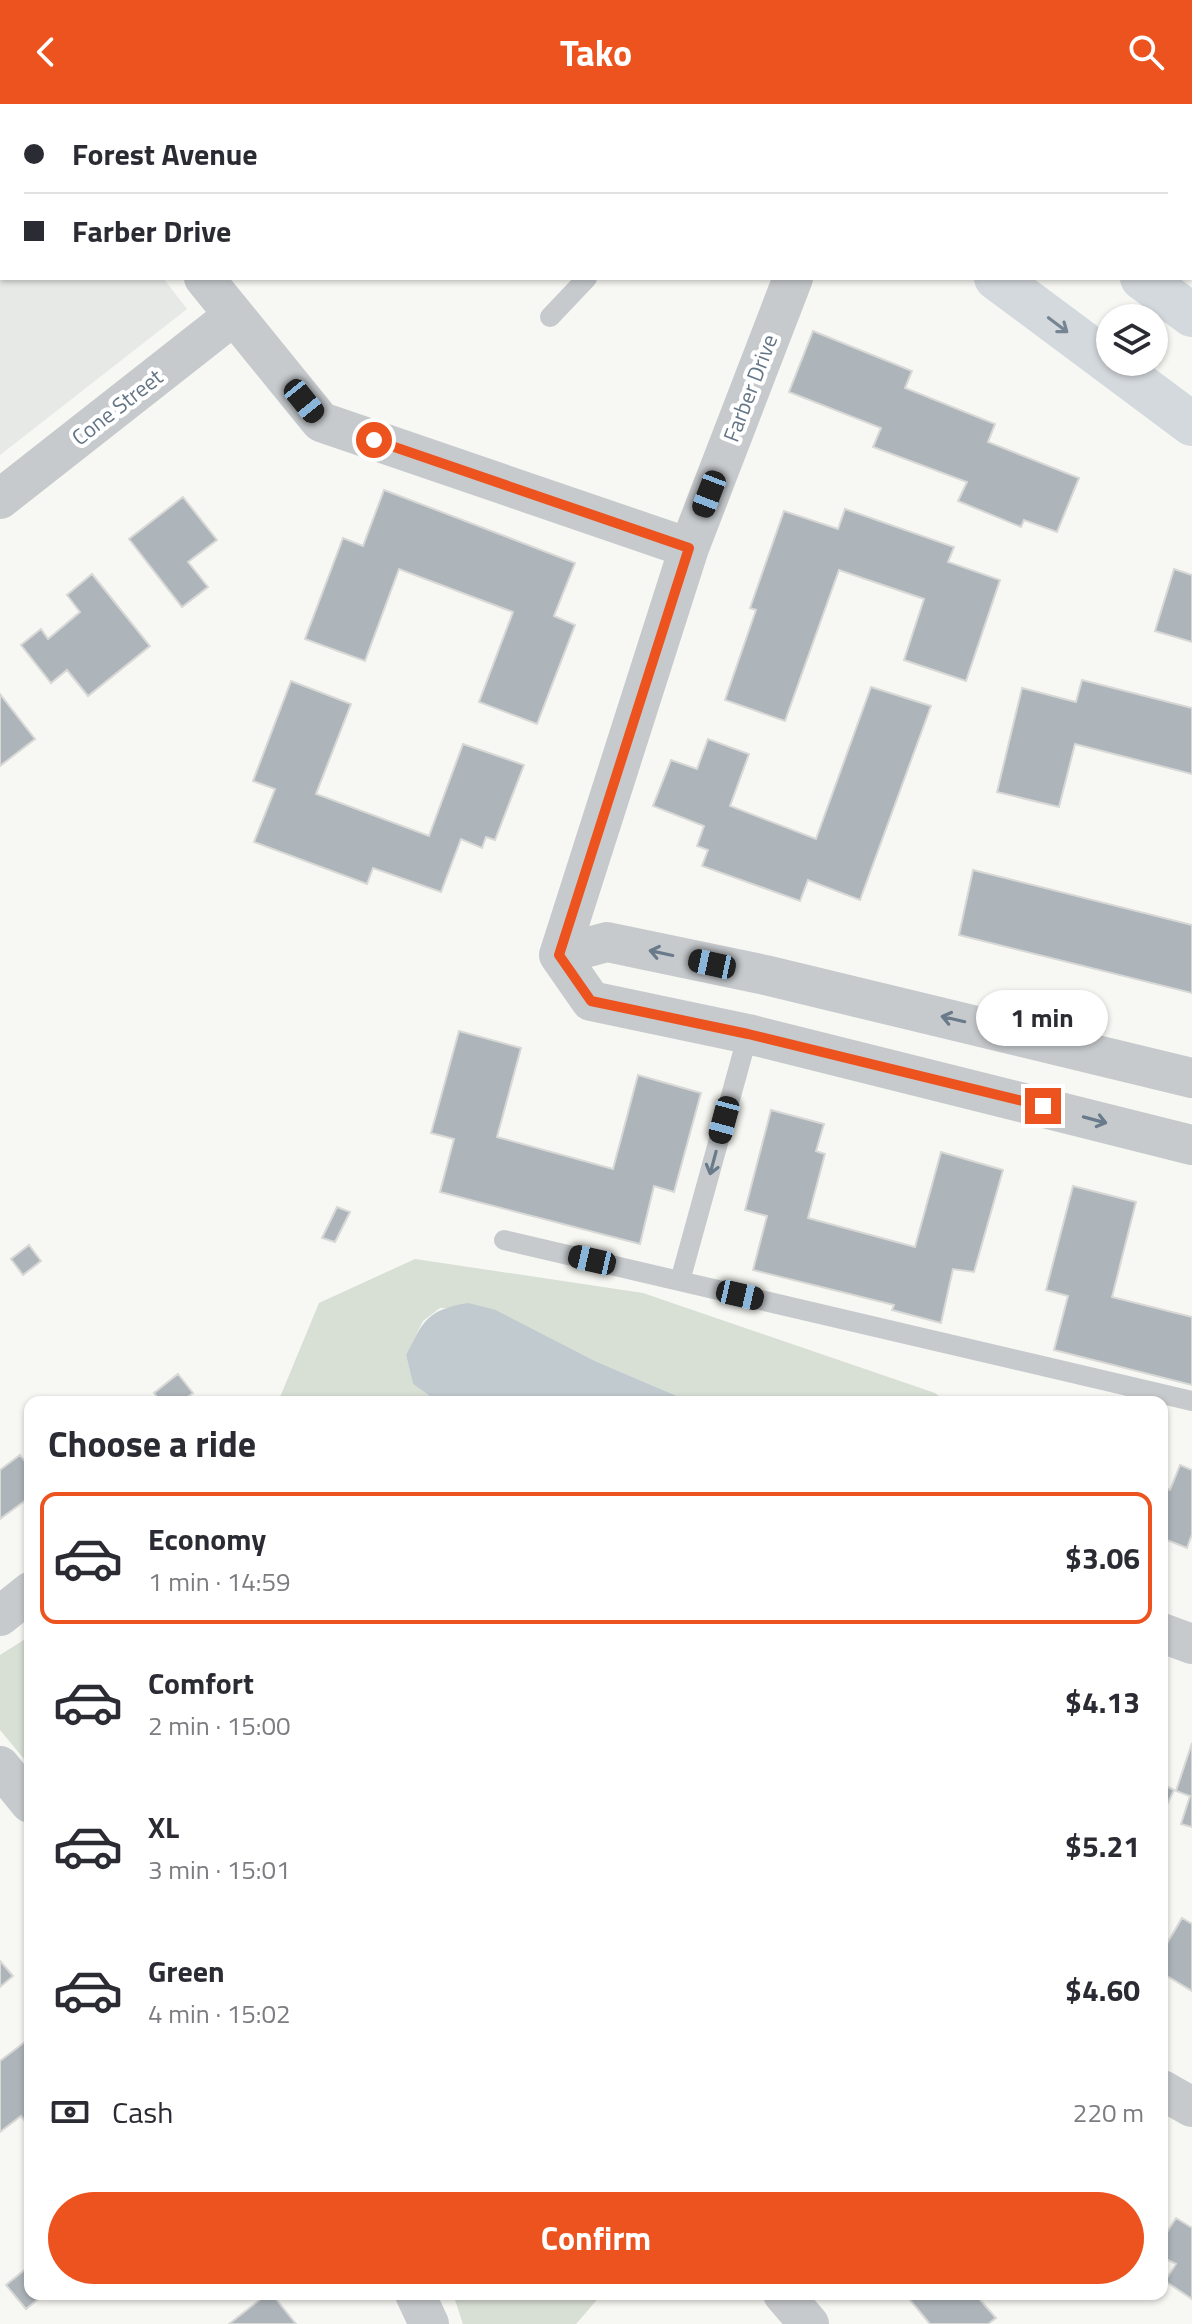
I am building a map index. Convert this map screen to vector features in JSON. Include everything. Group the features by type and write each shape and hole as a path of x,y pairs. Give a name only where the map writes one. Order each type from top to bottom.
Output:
{"main road":[{"path":"999,280 1192,424"},
{"path":"1145,280 1192,315"}],"street":[{"path":"206,280 321,422 689,548"},
{"name":"Farber Drive","path":"559,955 689,548 792,280"},
{"name":"Cone Street","path":"0,499 233,316"},
{"path":"1192,1078 779,979 607,942 559,955 591,1001 748,1034 1192,1145"},
{"path":"0,1616 24,1597"},
{"path":"1168,1635 1192,1644"},
{"path":"0,1766 24,1796"},
{"path":"1168,2093 1192,2107"},
{"path":"418,2300 429,2324"},
{"path":"788,2300 809,2324"}],"lane":[{"path":"550,317 585,280"},
{"path":"680,1281 748,1034"},
{"path":"504,1240 1192,1401"}],"shaded area":[{"path":"0,280 165,280 187,309 0,455"},
{"path":"415,1259 643,1293 939,1396 677,1396 595,1361 496,1310 440,1308 423,1321 406,1355 413,1384 430,1396 280,1396 319,1303"},
{"path":"468,1303 496,1310 595,1361 677,1396 430,1396 413,1384 406,1355 428,1318"},
{"path":"24,1640 24,1759 0,1730 0,1655"},
{"path":"455,2300 597,2300 576,2324 463,2324"}],"building":[{"path":"813,331 912,371 905,388 995,424 988,442 1079,478 1057,532 1024,520 1021,527 958,501 967,482 873,447 881,428 789,392"},
{"path":"384,490 575,563 554,616 575,625 537,724 479,702 513,612 399,569 365,661 305,639 343,538 363,546"},
{"path":"183,497 217,540 188,562 208,587 182,607 129,539"},
{"path":"845,509 954,547 948,562 1000,580 966,681 904,660 924,599 839,570 785,721 725,700 756,610 750,608 784,511 838,529"},
{"path":"1174,569 1192,575 1192,642 1155,631"},
{"path":"92,574 150,646 88,696 67,670 51,683 21,645 41,629 48,639 80,612 67,595"},
{"path":"1082,680 1192,708 1192,774 1075,744 1059,807 997,792 1022,688 1076,702"},
{"path":"291,681 351,704 316,794 429,836 463,744 524,765 495,840 486,837 482,848 461,839 441,892 373,868 367,884 254,842 275,789 253,781"},
{"path":"871,687 931,706 860,900 808,880 800,901 702,866 708,850 697,846 704,826 653,806 671,760 697,769 708,739 749,754 730,806 816,839"},
{"path":"0,694 35,739 0,766"},
{"path":"973,870 1192,925 1192,993 959,935"},
{"path":"459,1031 521,1048 497,1137 613,1169 638,1075 701,1093 674,1192 654,1186 640,1244 440,1192 454,1139 431,1133"},
{"path":"771,1110 824,1124 816,1151 825,1154 808,1218 915,1247 941,1152 1003,1170 974,1272 953,1269 941,1323 892,1310 894,1305 753,1270 767,1216 745,1210"},
{"path":"1073,1186 1136,1202 1112,1297 1192,1317 1192,1385 1054,1350 1068,1296 1046,1290"},
{"path":"337,1207 350,1212 335,1242 322,1238"},
{"path":"29,1245 41,1261 23,1275 11,1259"},
{"path":"178,1374 193,1393 189,1396 156,1396 154,1393"},
{"path":"20,1455 24,1460 24,1501 0,1519 0,1470"},
{"path":"1180,1465 1192,1470 1192,1534 1187,1548 1168,1540 1170,1490"},
{"path":"1192,1743 1192,1827 1181,1824 1190,1796 1176,1791"},
{"path":"1168,1787 1174,1790 1168,1802"},
{"path":"1182,1918 1192,1924 1192,1991 1168,1977 1168,1942"},
{"path":"0,1961 13,1976 0,1987"},
{"path":"24,2043 24,2120 21,2116 0,2132 0,2061"},
{"path":"1176,2218 1192,2228 1192,2299 1168,2283 1168,2276 1176,2264 1168,2260 1168,2231"},
{"path":"24,2270 24,2300 37,2300 26,2309 6,2285"},
{"path":"259,2300 277,2300 296,2324 229,2324"},
{"path":"910,2300 980,2300 996,2318 988,2324 930,2324"}],"route":[{"path":"374,440 689,548 559,955 591,1001 748,1034 1043,1106"}]}
